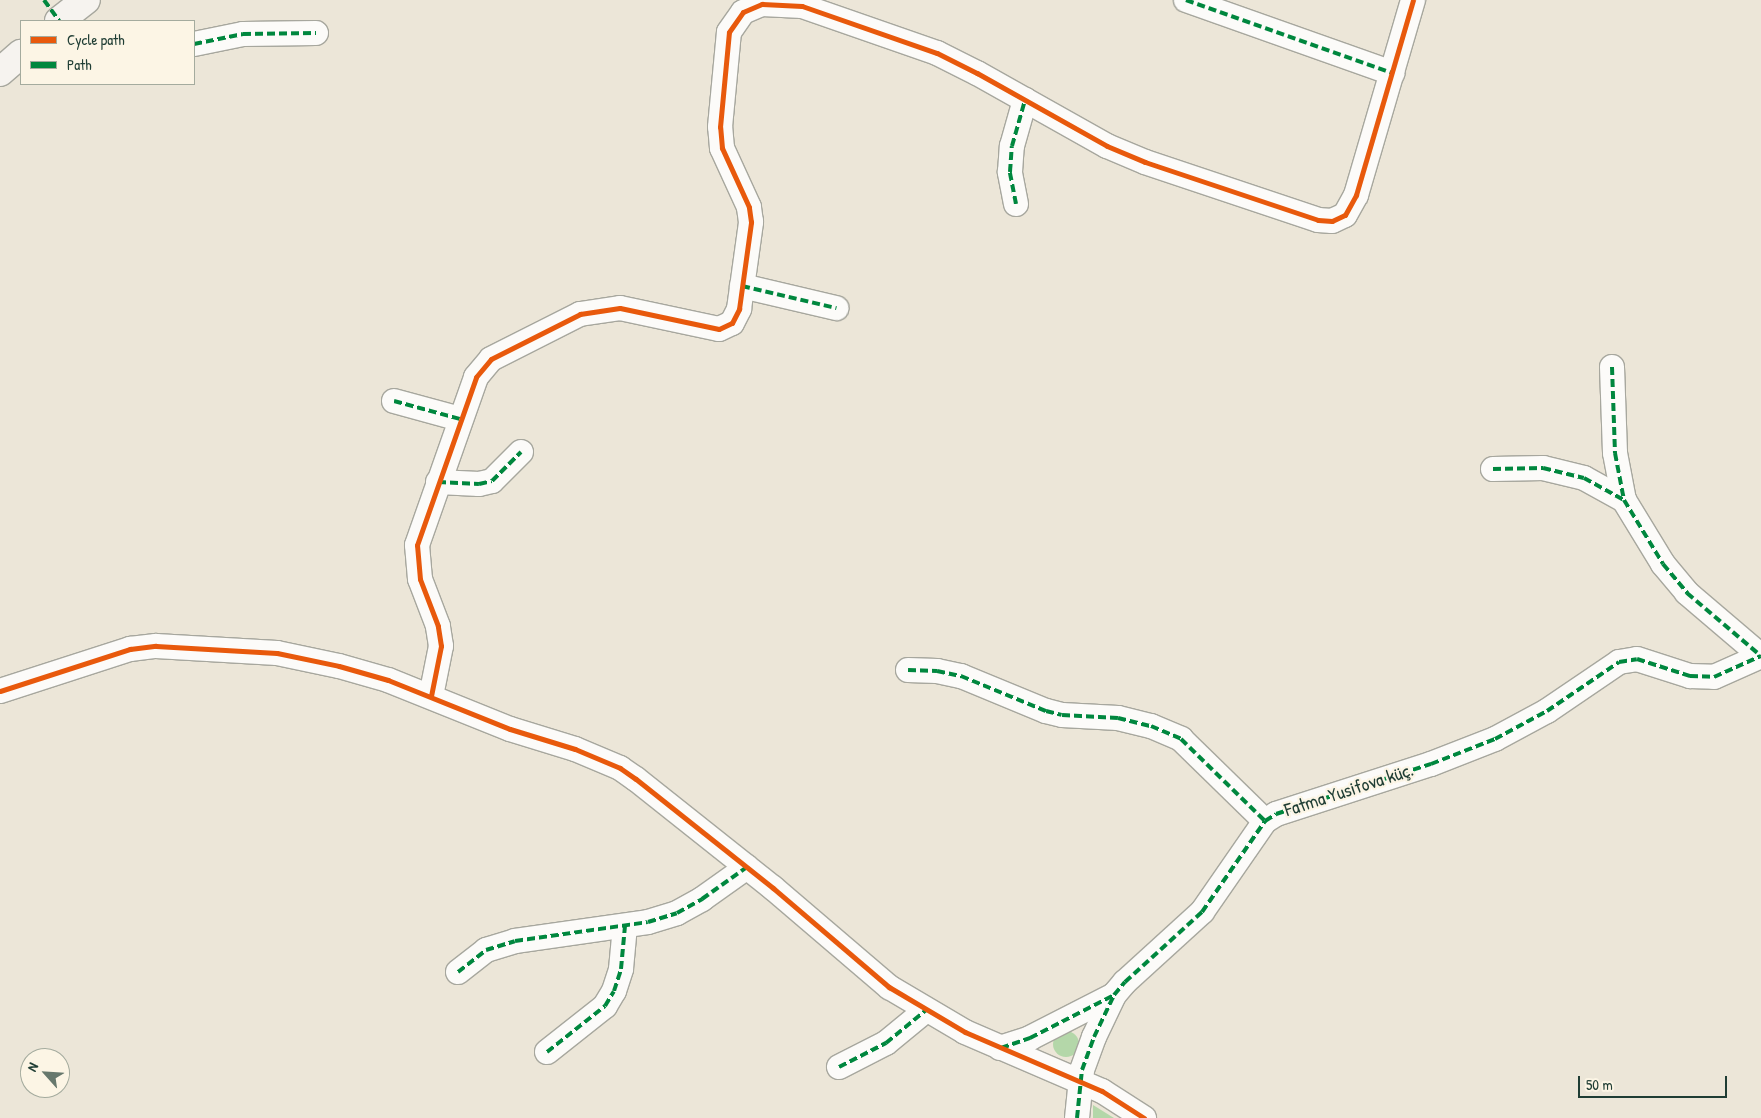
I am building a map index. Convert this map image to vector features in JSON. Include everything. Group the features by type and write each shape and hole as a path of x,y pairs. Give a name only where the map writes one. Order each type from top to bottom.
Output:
{"main road":[{"path":"60,20 86,0"},
{"path":"0,72 20,55"}],"street":[{"path":"1186,0 1392,74"},
{"path":"431,696 441,646 438,626 420,579 417,545 476,377 491,358 580,314 620,308 719,329 732,323 739,309 751,222 749,208 722,148 720,127 729,32 743,12 762,4 801,3 937,54 1107,146 1145,162 1318,220 1332,221 1345,215 1356,196 1413,0"},
{"path":"195,44 243,34 316,34"},
{"path":"1016,204 1010,172 1012,146 1025,100"},
{"path":"742,286 836,308"},
{"path":"1612,367 1615,453 1624,500 1663,564 1687,593 1761,656"},
{"path":"394,401 460,419"},
{"path":"438,482 479,484 492,481 521,452"},
{"path":"1492,469 1543,468 1584,478 1624,500"},
{"path":"0,691 130,649 156,646 277,653 338,666 431,696 510,729 575,749 620,768 747,867 890,987 926,1010 1000,1048 1102,1091 1144,1118"},
{"name":"Fatma Yusifova küç.","path":"1077,1118 1079,1081 1094,1037 1114,995 1125,982 1202,912 1265,821 1276,814 1432,764 1495,739 1547,711 1619,662 1637,659 1690,676 1714,678 1761,656"},
{"path":"908,670 937,670 961,676 1046,711 1062,715 1118,718 1151,726 1181,739 1265,821"},
{"path":"458,972 486,950 515,941 625,926 648,922 677,913 702,899 747,867"},
{"path":"547,1052 605,1006 614,991 621,969 625,926"},
{"path":"1000,1048 1030,1038 1114,995"},
{"path":"839,1066 886,1043 926,1010"}],"green space":[{"path":"1066,1031 1076,1034 1079,1044 1076,1054 1066,1057 1056,1054 1053,1044 1056,1034"},
{"path":"1093,1105 1114,1118 1093,1118"}],"marked path":[{"path":"44,0 58,20"},
{"path":"1186,0 1392,73"},
{"path":"195,44 243,34 316,33"},
{"path":"1016,204 1010,172 1012,146 1025,100"},
{"path":"742,286 836,308"},
{"path":"1612,367 1615,453 1624,500"},
{"path":"394,401 460,419"},
{"path":"438,482 479,484 492,481 521,452"},
{"path":"1493,469 1543,468 1584,478 1624,500 1663,564 1687,593 1761,656"},
{"path":"1077,1118 1082,1070 1094,1037 1114,995 1125,982 1202,912 1265,821 1276,814 1431,764 1495,739 1547,711 1619,662 1637,659 1690,676 1714,677 1761,656"},
{"path":"908,670 937,671 961,676 1046,711 1062,715 1118,718 1151,726 1181,739 1265,821"},
{"path":"458,972 486,950 515,941 648,922 677,913 702,899 747,867"},
{"path":"547,1052 605,1006 614,991 621,969 625,926"},
{"path":"1001,1048 1030,1038 1114,995"},
{"path":"839,1067 886,1043 926,1010"}],"cycle path":[{"path":"431,696 441,646 438,626 420,579 417,545 476,377 491,359 580,314 620,308 719,329 732,323 739,309 751,222 749,207 722,148 720,127 729,32 743,12 762,4 802,6 937,53 977,73 1107,146 1145,162 1318,220 1332,221 1345,215 1356,195 1413,0"},
{"path":"0,691 130,649 156,646 277,653 339,666 388,680 510,729 575,749 620,768 636,779 773,888 889,987 965,1032 1102,1091 1144,1118"}]}
